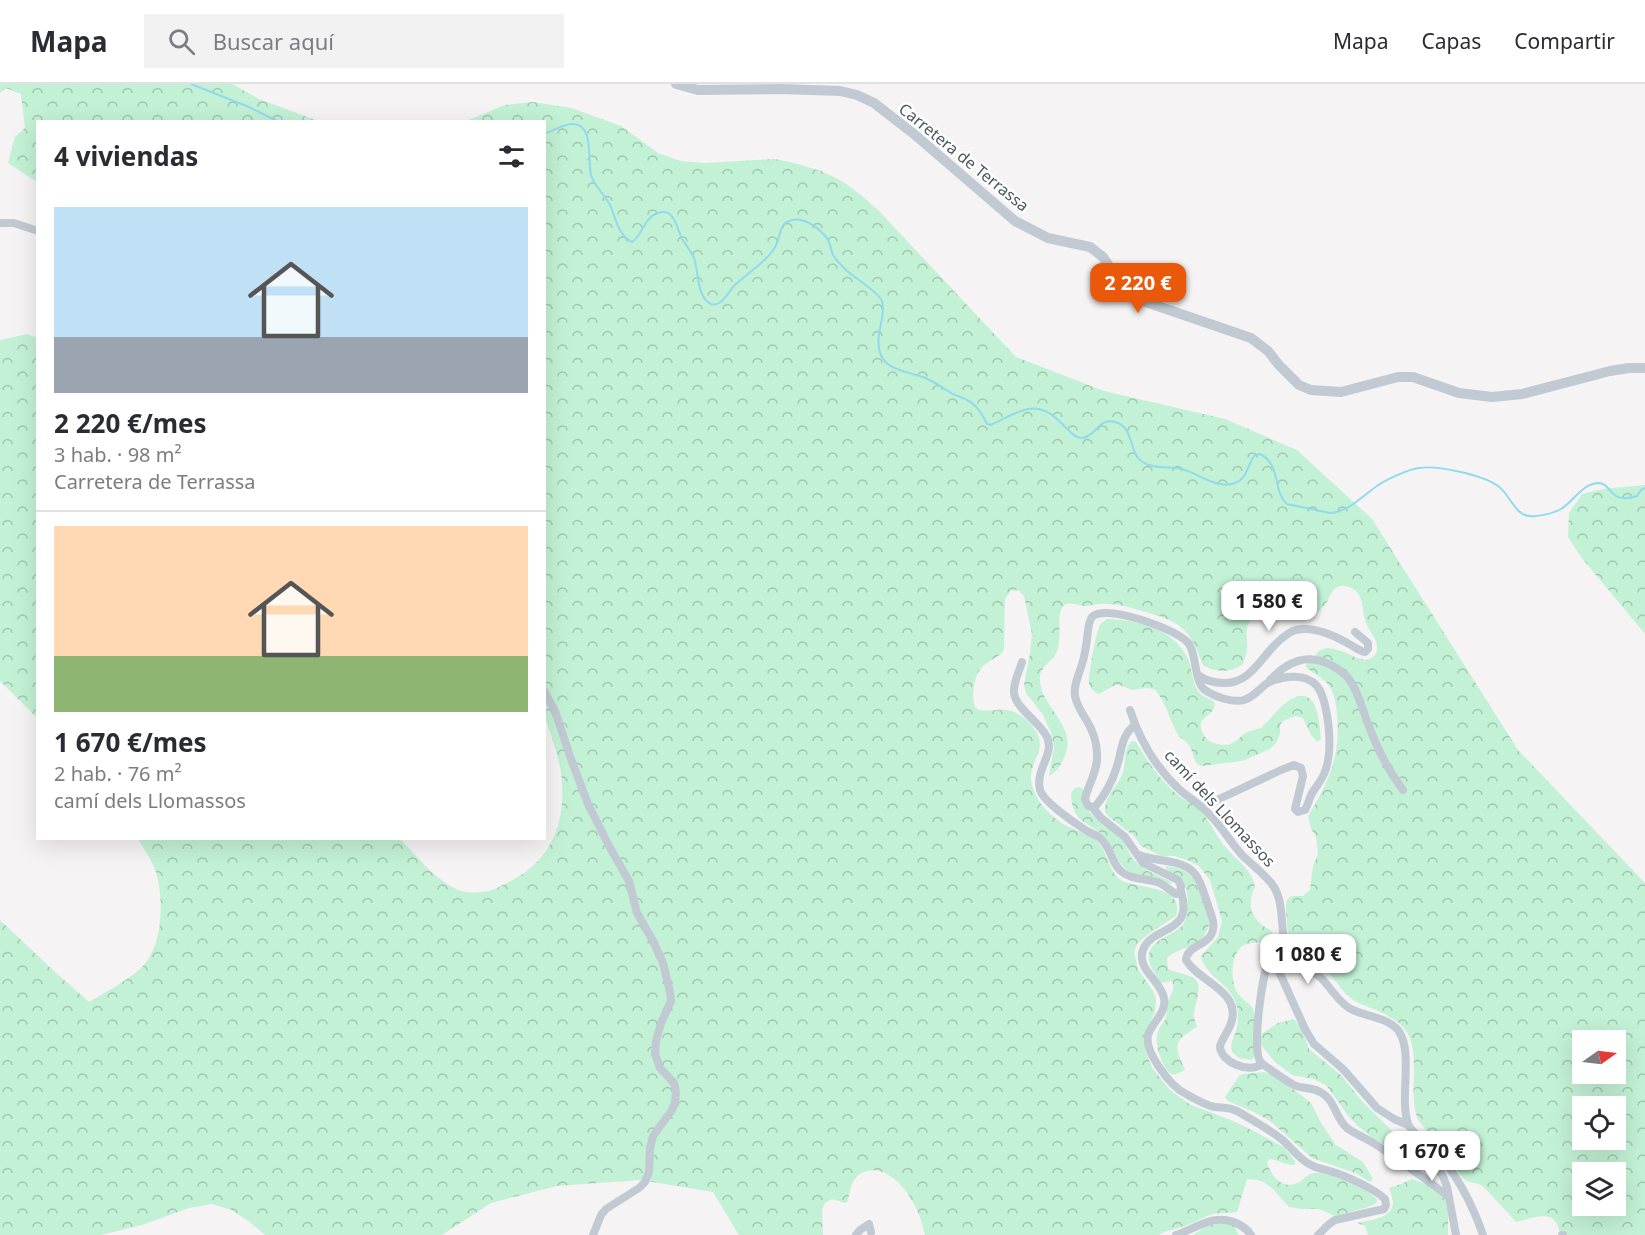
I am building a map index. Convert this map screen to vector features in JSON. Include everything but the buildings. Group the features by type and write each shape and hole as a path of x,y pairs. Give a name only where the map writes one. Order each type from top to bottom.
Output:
{"street":[{"name":"Carretera de Terrassa","path":"676,84 698,90 840,91 857,95 874,103 914,134 1015,221 1048,238 1090,247 1103,256 1116,277 1134,298 1251,338 1268,351 1299,385 1311,390 1341,392 1398,377 1413,377 1459,393 1492,397 1522,393 1610,371 1645,368"},
{"path":"0,223 14,224 36,230"},
{"path":"1318,1235 1335,1220 1384,1209 1385,1199 1343,1176 1308,1164 1281,1139 1233,1109 1213,1106 1182,1093 1165,1076 1149,1046 1150,1032 1165,1004 1162,991 1144,965 1143,951 1145,945 1179,921 1184,907 1182,886 1178,880 1140,860 1125,837 1087,805 1085,799 1096,766 1096,749 1091,729 1077,704 1074,693 1088,627 1093,616 1104,612 1130,616 1182,637 1192,650 1201,686 1221,697 1236,701 1251,697 1277,673 1300,660 1322,661 1344,673 1353,686 1381,757 1403,790"},
{"path":"1198,675 1208,681 1227,683 1238,681 1250,673 1279,641 1297,630 1326,634 1365,652 1368,644 1355,632"},
{"path":"1022,662 1015,686 1015,696 1021,707 1042,729 1048,741 1048,752 1041,767 1040,776 1040,789 1044,798 1082,828 1104,841 1121,872 1132,877 1157,882 1176,894 1181,891"},
{"path":"1202,807 1294,765 1301,768 1303,773 1295,809 1301,812 1306,808 1328,761 1329,737 1324,698 1316,685 1306,678 1284,678 1265,685"},
{"path":"546,695 555,711 588,804 626,874 632,890 635,910 663,963 670,992 670,1001 661,1023 655,1054 660,1068 674,1083 675,1102 672,1110 653,1136 649,1172 645,1182 606,1209 593,1235"},
{"name":"camí dels Llomassos","path":"1130,710 1142,742 1151,756 1177,787 1212,817 1240,853 1274,886 1281,907 1283,940 1287,951"},
{"path":"1093,808 1099,802 1113,776 1124,737 1135,725"},
{"path":"1136,854 1184,865 1196,875 1214,927 1209,938 1189,951 1186,960 1196,972 1219,989 1230,1003 1232,1020 1220,1046 1221,1053 1231,1062 1249,1068 1257,1068 1262,1064"},
{"path":"1449,1197 1400,1160 1348,1129 1327,1096 1315,1090 1294,1085 1262,1064 1257,1049 1260,1005 1266,968 1272,956 1287,951 1320,978 1347,1006 1388,1023 1403,1038 1405,1096 1411,1127 1441,1171 1447,1186 1456,1235"},
{"path":"1272,956 1311,1041 1343,1069 1377,1108 1411,1127 1432,1146 1455,1175 1470,1200 1483,1235"},
{"path":"1176,1235 1215,1219 1226,1219 1239,1224 1251,1235"},
{"path":"856,1235 869,1224 872,1232"},
{"path":"1239,1224 1245,1235"}],"green space":[{"path":"0,84 232,84 259,99 315,120 36,120 36,181 8,163 15,137 25,128 21,94 6,88 0,93"},
{"path":"533,102 571,108 621,126 658,153 680,161 704,163 775,159 821,171 842,181 879,211 1016,357 1104,391 1225,419 1297,450 1372,519 1518,750 1645,883 1645,1235 1561,1235 1556,1222 1551,1218 1536,1217 1516,1222 1483,1186 1463,1178 1447,1151 1431,1137 1417,1117 1414,1106 1412,1044 1401,1025 1387,1015 1348,996 1324,968 1301,954 1292,945 1289,937 1287,901 1292,896 1303,896 1310,890 1313,866 1318,854 1316,836 1311,829 1308,816 1332,768 1338,729 1336,704 1332,690 1325,681 1305,666 1319,651 1326,648 1367,660 1377,652 1377,643 1366,623 1360,596 1352,588 1341,586 1333,591 1321,609 1304,618 1287,619 1272,615 1253,618 1248,626 1247,651 1243,664 1223,671 1203,665 1188,634 1166,619 1116,605 1065,604 1060,616 1059,645 1054,656 1042,669 1040,676 1045,697 1067,735 1063,761 1049,776 1054,747 1051,733 1043,715 1026,693 1024,685 1032,634 1024,596 1018,590 1010,591 1005,599 1004,649 979,672 975,681 973,698 975,707 979,710 1011,711 1023,717 1033,727 1040,741 1040,748 1031,772 1032,786 1037,798 1046,809 1062,823 1098,842 1118,878 1135,885 1166,892 1177,905 1176,916 1147,935 1137,944 1134,952 1138,969 1156,999 1155,1012 1143,1039 1153,1069 1170,1090 1191,1105 1231,1120 1285,1148 1295,1161 1295,1165 1273,1159 1267,1162 1271,1172 1282,1183 1292,1185 1314,1173 1325,1174 1349,1181 1364,1189 1377,1199 1377,1203 1335,1216 1319,1209 1289,1207 1265,1183 1247,1179 1237,1212 1212,1214 1159,1235 925,1235 917,1209 900,1184 876,1170 867,1171 855,1178 848,1201 845,1203 832,1199 825,1203 822,1210 823,1235 739,1235 713,1192 640,1180 557,1186 491,1203 442,1235 265,1235 232,1210 212,1204 189,1208 142,1225 101,1235 0,1235 0,920 89,1002 122,983 140,969 154,948 160,920 160,892 152,863 139,840 401,840 441,880 461,891 474,892 492,890 523,874 536,863 554,838 562,807 562,790 558,758 546,720 546,120 468,120 505,105"},
{"path":"27,334 36,337 36,717 0,681 0,340"},
{"path":"1645,485 1645,634 1581,557 1568,537 1569,513 1582,494 1603,489"},
{"path":"1107,619 1130,621 1153,628 1163,632 1180,647 1187,657 1198,691 1214,702 1213,710 1202,720 1201,724 1203,734 1211,742 1224,745 1233,743 1246,733 1261,727 1293,698 1302,696 1313,703 1319,719 1321,739 1317,742 1303,718 1295,716 1283,721 1276,743 1270,749 1242,761 1199,765 1189,745 1177,733 1154,689 1132,690 1115,685 1099,694 1089,684 1096,636 1100,625"},
{"path":"1132,741 1136,742 1151,766 1169,787 1200,810 1223,845 1248,871 1255,887 1251,897 1252,911 1257,920 1273,933 1259,942 1243,945 1233,965 1234,986 1252,1007 1254,1014 1255,1038 1252,1060 1239,1058 1232,1052 1231,1047 1238,1021 1236,1005 1232,994 1207,969 1201,956 1218,937 1222,921 1210,880 1199,866 1187,860 1174,856 1161,856 1141,846 1134,836 1105,812 1108,797 1123,773 1127,749"},
{"path":"1080,787 1084,790 1083,804 1100,823 1118,835 1132,858 1148,871 1172,884 1136,874 1124,867 1106,839 1078,817 1072,804 1071,793 1075,788"},
{"path":"1166,866 1183,870 1192,877 1202,898 1209,925 1199,942 1170,955 1167,959 1168,969 1192,977 1199,988 1194,1015 1197,1027 1184,1035 1178,1045 1179,1056 1185,1070 1174,1075 1164,1065 1157,1041 1159,1029 1166,1017 1173,984 1172,981 1160,983 1151,967 1149,957 1150,951 1157,942 1182,926 1186,917 1188,900 1184,884 1166,869"},
{"path":"1294,1019 1301,1028 1309,1049 1341,1075 1361,1100 1391,1130 1400,1152 1373,1138 1359,1127 1326,1085 1313,1079 1292,1075 1275,1062 1266,1051 1261,1044 1263,1033 1278,1023"},
{"path":"1264,1072 1275,1075 1311,1103 1336,1145 1363,1162 1373,1179 1370,1182 1355,1173 1312,1158 1270,1121 1228,1101 1225,1097 1239,1076"},
{"path":"1412,1179 1426,1184 1445,1199 1448,1235 1368,1235 1365,1226 1357,1223 1380,1218 1389,1212 1393,1202 1389,1188"},
{"path":"1225,1223 1234,1226 1239,1235 1193,1235 1207,1226"}],"waterway":[{"path":"191,84 275,120"},
{"path":"546,133 566,125 576,124 582,127 588,141 593,180 609,203 618,227 632,242 653,215 663,212 671,216 696,263 700,290 706,301 711,304 721,301 734,286 761,264 776,246 784,224 792,220 799,220 813,225 827,239 833,255 849,273 880,297 883,315 878,344 886,363 934,382 971,402 990,425 1023,410 1038,409 1054,416 1077,437 1082,438 1087,437 1102,424 1112,421 1126,430 1135,454 1142,462 1153,466 1182,469 1215,483 1228,485 1239,481 1245,475 1255,455 1260,454 1271,465 1282,499 1287,504 1330,513 1349,507 1391,478 1409,470 1427,467 1448,469 1491,482 1502,490 1516,509 1530,516 1561,509 1592,484 1603,484 1621,498 1637,496 1645,488"}]}
